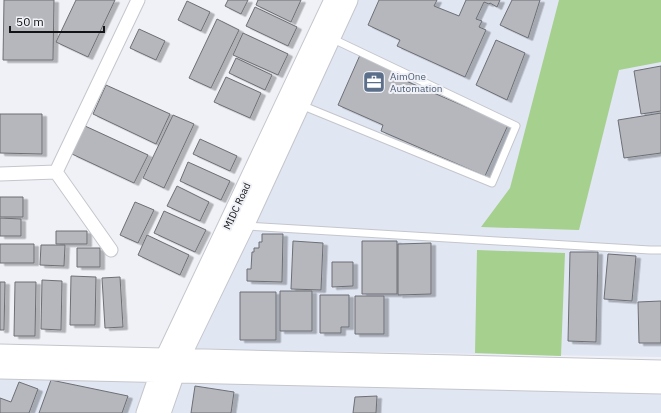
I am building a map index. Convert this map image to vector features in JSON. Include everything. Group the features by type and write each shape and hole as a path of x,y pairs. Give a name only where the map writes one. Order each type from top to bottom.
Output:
{"main road":[{"name":"MIDC Road","path":"161,413 170,365 229,223 334,0"},
{"name":"MIDC Road","path":"146,413 244,226 348,0"},
{"path":"0,354 170,365 661,384"},
{"path":"0,369 170,365 661,370"}],"street":[{"path":"56,172 138,0"},
{"path":"0,174 56,172"},
{"path":"56,172 112,250"}],"lane":[{"path":"300,104 492,184 516,126 331,38"},
{"path":"244,226 661,250"}],"shaded area":[{"path":"357,0 661,0 661,357 191,349"},
{"path":"0,374 661,383 661,413 0,413"}],"green space":[{"path":"559,0 661,0 661,62 619,70 579,230 481,227 510,188"},
{"path":"477,250 565,253 561,356 475,353"}],"building":[{"path":"4,0 54,0 53,60 3,60"},
{"path":"76,0 115,0 88,57 56,42"},
{"path":"228,0 248,0 241,14 225,6"},
{"path":"258,0 301,0 291,22 256,5"},
{"path":"379,0 437,0 434,6 459,16 466,0 500,0 497,7 490,3 484,2 476,19 482,21 479,27 486,30 465,77 397,46 400,40 368,25"},
{"path":"512,0 540,0 528,38 500,25"},
{"path":"187,1 210,12 201,31 178,20"},
{"path":"255,7 297,27 288,46 246,26"},
{"path":"217,19 239,30 211,88 189,78"},
{"path":"139,29 165,41 156,60 130,48"},
{"path":"243,33 288,54 278,75 233,55"},
{"path":"496,40 525,53 507,100 476,85"},
{"path":"360,55 408,76 406,81 508,125 485,176 381,131 383,125 338,105"},
{"path":"236,58 272,75 265,90 229,73"},
{"path":"661,66 661,111 641,114 634,71"},
{"path":"226,77 261,93 250,118 214,102"},
{"path":"106,85 170,114 156,144 93,114"},
{"path":"661,113 661,153 624,158 618,120"},
{"path":"0,114 42,114 42,154 0,153"},
{"path":"173,115 194,124 164,188 143,178"},
{"path":"85,126 148,155 134,183 72,154"},
{"path":"200,139 237,156 230,171 193,154"},
{"path":"188,162 230,181 221,200 180,181"},
{"path":"177,186 209,202 200,221 167,206"},
{"path":"0,197 23,197 23,217 0,217"},
{"path":"135,202 154,210 138,243 120,235"},
{"path":"164,211 206,230 195,252 154,233"},
{"path":"0,218 21,219 21,236 0,236"},
{"path":"56,231 87,231 87,244 56,244"},
{"path":"262,234 283,234 282,282 247,281 247,269 251,269 252,252 254,252 254,248 259,248 259,242 262,242"},
{"path":"147,235 189,255 180,275 138,255"},
{"path":"293,241 323,243 321,290 291,289"},
{"path":"362,241 397,241 397,294 362,294"},
{"path":"431,243 431,294 398,295 398,244"},
{"path":"0,244 34,244 34,263 0,263"},
{"path":"41,245 65,245 64,266 40,265"},
{"path":"77,248 100,248 100,267 77,267"},
{"path":"570,252 598,252 596,342 568,341"},
{"path":"608,254 636,256 632,301 604,299"},
{"path":"332,262 353,262 353,286 332,287"},
{"path":"71,276 96,277 95,325 70,325"},
{"path":"120,277 123,327 105,328 102,278"},
{"path":"42,280 62,281 61,330 41,329"},
{"path":"0,282 5,282 4,330 0,330"},
{"path":"15,282 36,282 35,336 14,336"},
{"path":"280,291 312,291 312,331 280,331"},
{"path":"240,292 276,292 276,340 240,340"},
{"path":"320,295 349,295 349,327 341,327 341,333 320,333"},
{"path":"355,296 384,296 384,334 355,334"},
{"path":"661,301 661,343 639,343 638,302"},
{"path":"51,380 128,396 122,413 39,413"},
{"path":"19,382 38,389 29,413 0,413 0,398 11,402"},
{"path":"195,386 234,392 231,413 191,413"},
{"path":"377,396 376,413 353,413 355,397"}],"place":[{"name":"AimOne Automation","path":"374,82"}]}
